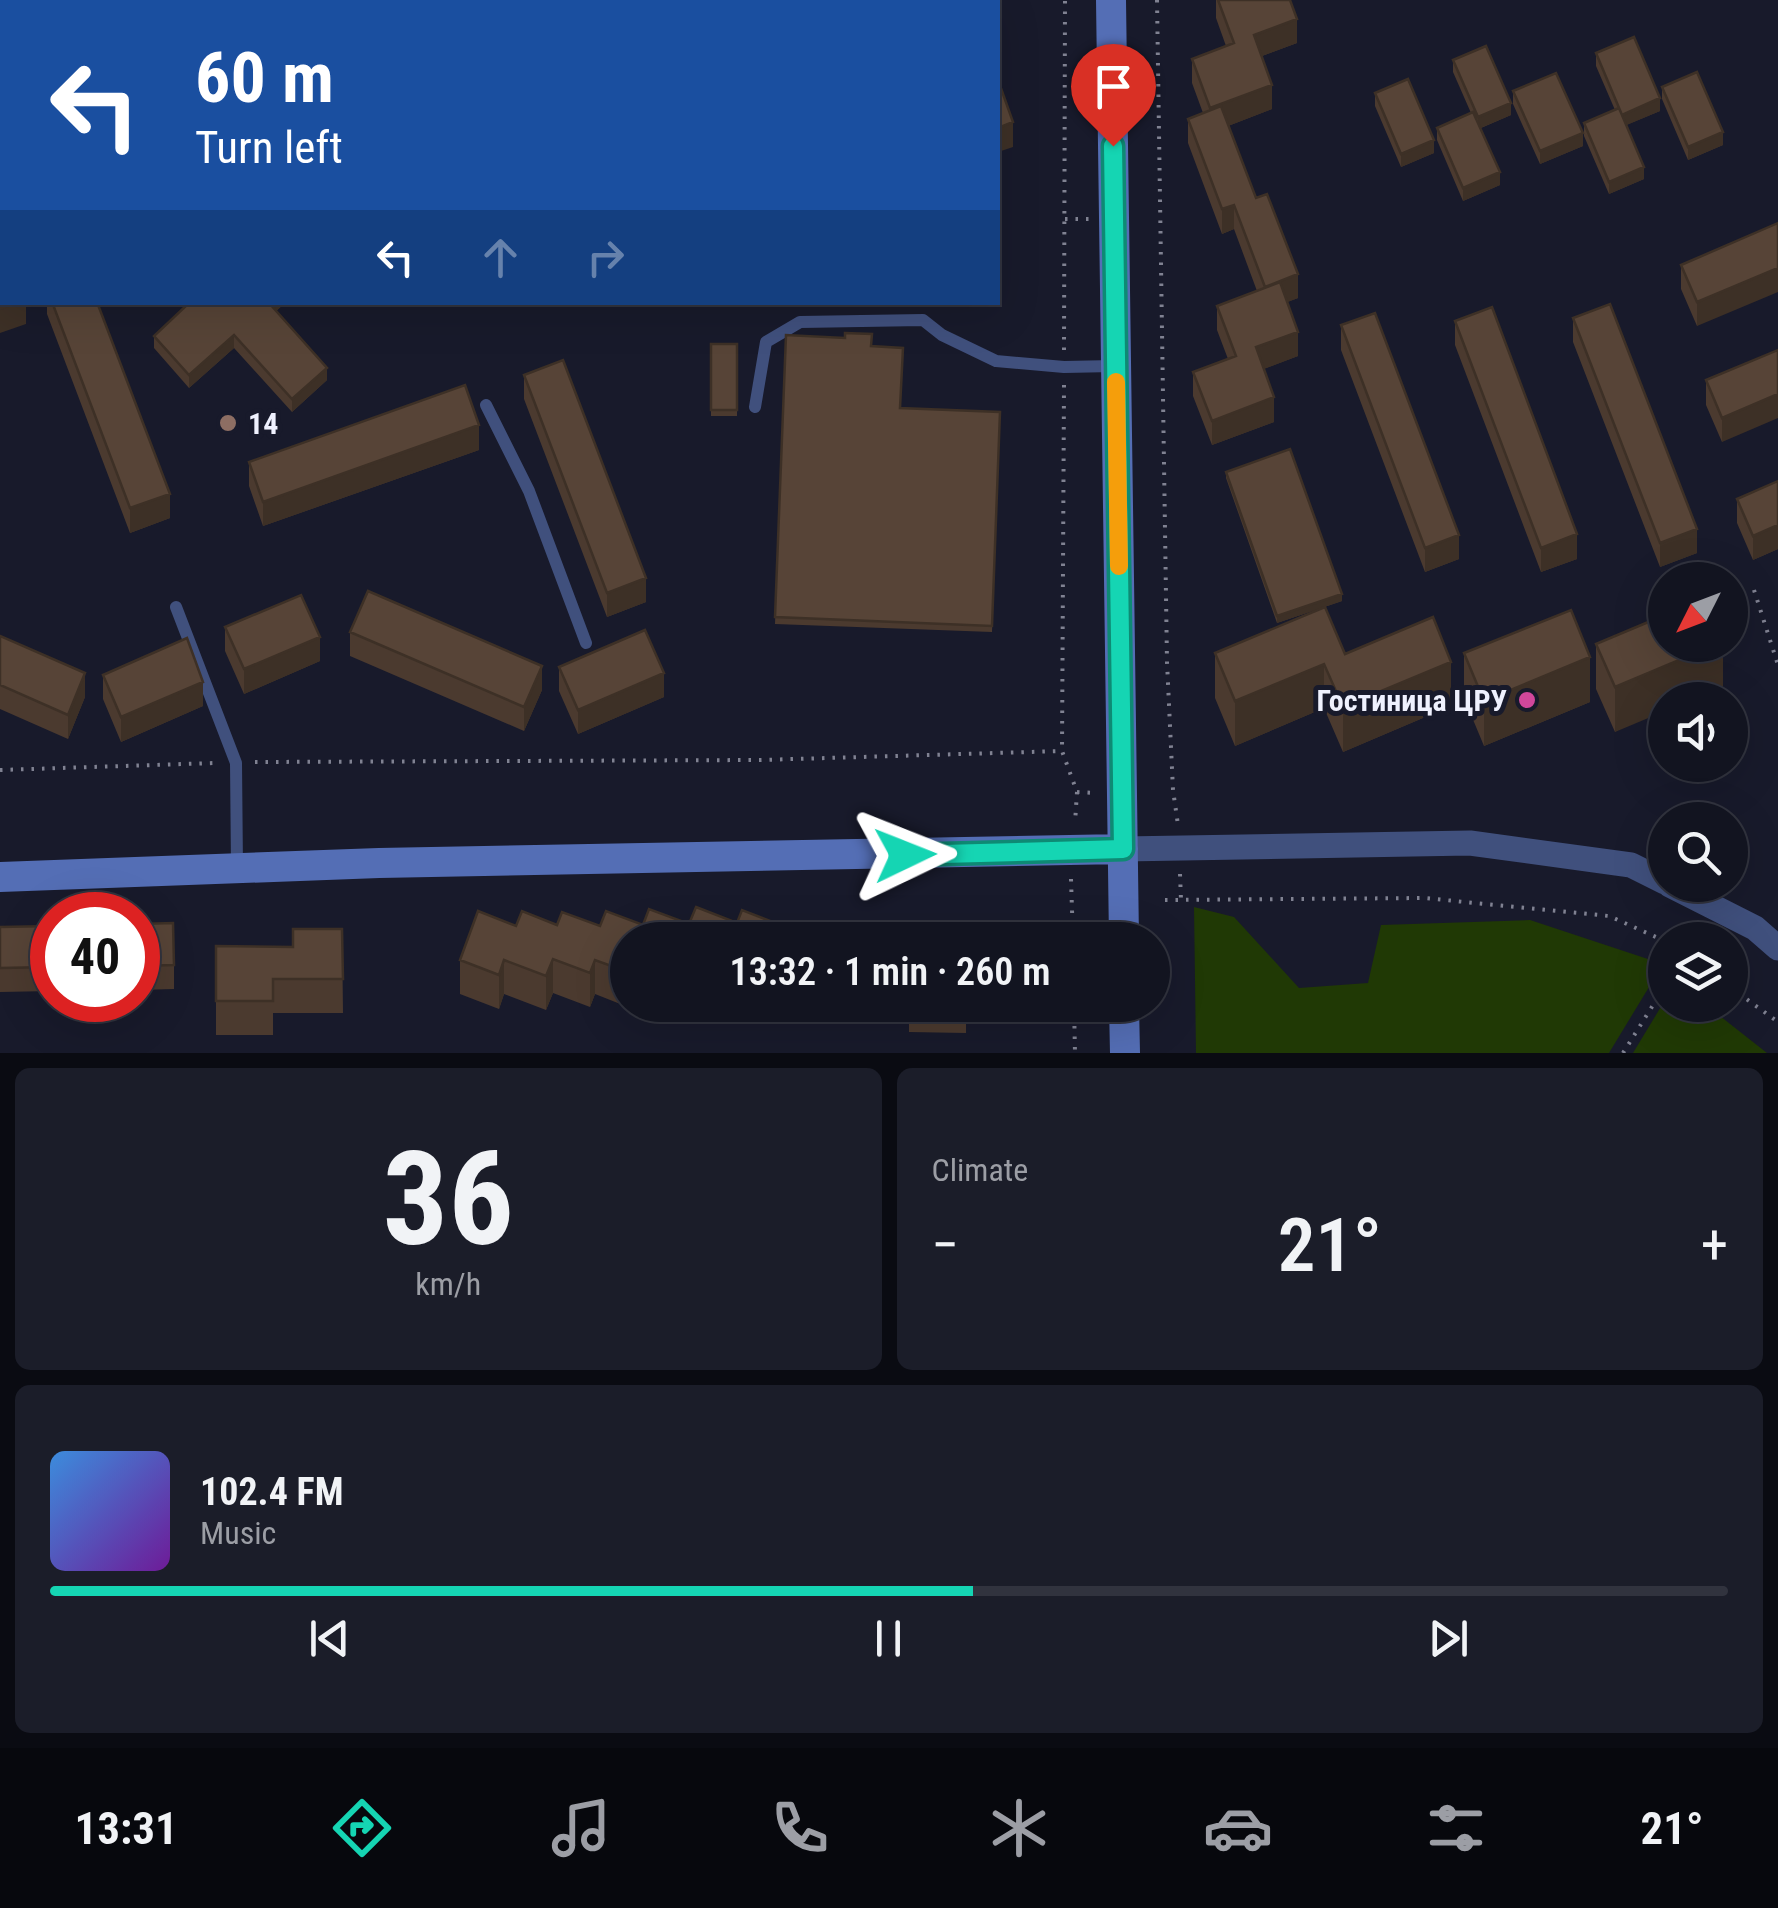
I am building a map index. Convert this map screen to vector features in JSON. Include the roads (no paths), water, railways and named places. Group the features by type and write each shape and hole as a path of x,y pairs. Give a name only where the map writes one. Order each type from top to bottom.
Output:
{"street":[{"path":"1111,0 1124,922"},
{"path":"0,877 237,868 1470,843 1631,865 1648,874"},
{"path":"1704,902 1755,928 1778,948"},
{"path":"1124,1022 1125,1053"}],"lane":[{"path":"755,408 766,342 800,322 923,320 942,335 996,362 1064,368 1116,366"},
{"path":"486,405 529,491 586,643"},
{"path":"176,607 236,762 237,868"}],"place":[{"name":"14","path":"228,423"},
{"name":"Гостиница ЦРУ","path":"1527,700"}]}
